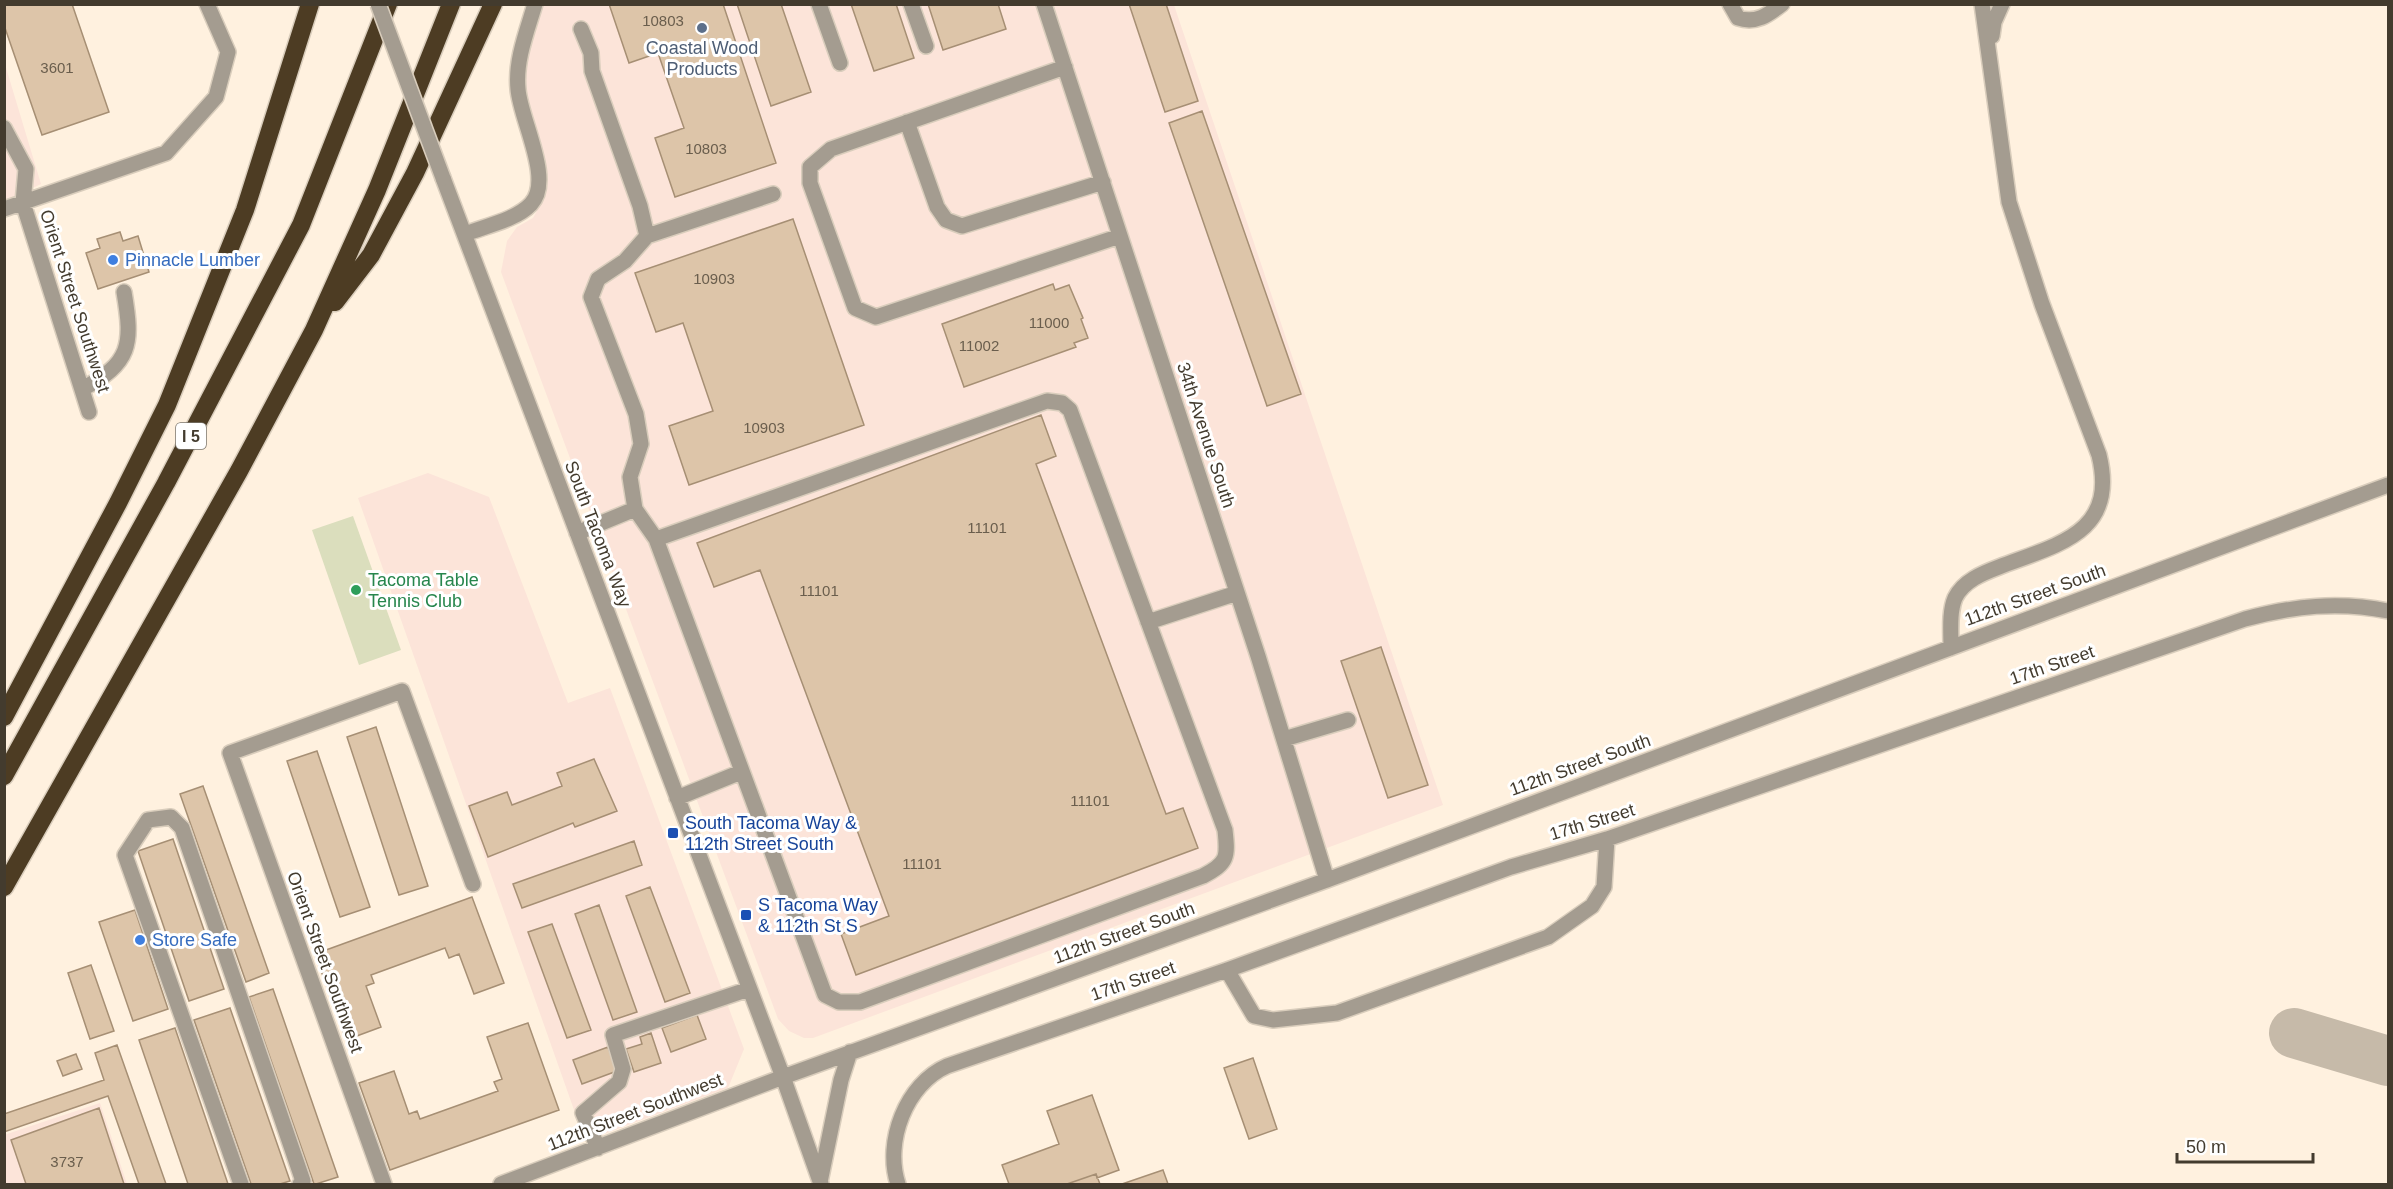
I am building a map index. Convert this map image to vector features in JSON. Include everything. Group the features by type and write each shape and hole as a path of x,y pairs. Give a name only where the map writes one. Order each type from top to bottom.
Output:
{"highway":[{"path":"4,717 118,503 167,405 245,210 310,4"},
{"name":"I 5","path":"4,776 166,483 301,225 388,4"},
{"path":"4,887 239,471 314,330 377,190 451,4"},
{"path":"314,330 371,255 415,173 493,4"}],"street":[{"path":"4,209 166,153 216,97 228,52 207,4"},
{"name":"South Tacoma Way","path":"378,4 783,1077 820,1183"},
{"path":"465,234 525,209 537,193 537,164 519,103 517,80 535,4"},
{"path":"819,4 840,63"},
{"path":"911,4 926,46"},
{"path":"1730,4 1738,18 1748,21 1760,19 1782,4"},
{"path":"1951,648 1951,621 1955,598 1965,585 1982,573 2077,534 2094,518 2102,498 2105,478 2099,455 2017,230 2002,155 1982,4"},
{"path":"1993,76 1991,40 1994,22 2002,4"},
{"name":"34th Avenue South","path":"1047,5 1065,67 1238,592 1327,880"},
{"path":"581,29 591,53 592,71 640,206 648,236"},
{"path":"1065,67 831,149 810,167 810,183 855,308 876,317 1120,236"},
{"path":"908,122 937,207 946,220 962,226 1103,182"},
{"path":"4,128 26,169 23,203"},
{"path":"656,539 1047,401 1062,403 1070,410 1225,830 1228,853 1221,866 1203,876 860,1002 839,1002 825,995 656,539 635,509 630,477 641,444 636,414 591,297 598,279 625,261 648,236 773,194"},
{"name":"Orient Street Southwest","path":"23,203 89,412"},
{"path":"82,389 108,375 120,361 128,342 129,322 124,292"},
{"name":"112th Street South","path":"783,1077 1327,880 2388,485"},
{"path":"577,533 635,509"},
{"path":"1148,622 1238,592"},
{"name":"17th Street","path":"898,1185 893,1158 898,1131 912,1096 926,1078 947,1066 1227,970 1511,867 1607,839 2245,620 2307,605 2331,604 2388,611"},
{"name":"Orient Street Southwest","path":"384,1185 230,753 402,691 473,884"},
{"path":"1284,739 1347,720"},
{"path":"677,798 741,772"},
{"path":"241,1185 125,855 148,820 171,817 182,828 303,1181 300,1185"},
{"path":"1227,970 1254,1016 1273,1020 1337,1012 1548,938 1592,906 1604,887 1607,839"},
{"path":"598,1148 583,1113 619,1082 623,1069 613,1035 749,989"},
{"path":"820,1183 841,1080 850,1052"},
{"name":"112th Street Southwest","path":"501,1185 783,1077"}],"shaded area":[{"path":"536,5 1174,5 1443,805 813,1038 804,1038 789,1031 778,1019 501,272 507,241 517,227 533,218 545,196 523,88 525,60"},
{"path":"4,61 41,184 8,200 4,198"},
{"path":"428,473 489,497 568,703 610,688 744,1049 728,1088 585,1141 358,498"},
{"path":"100,1103 127,1184 5,1184 4,1135"}],"green space":[{"name":"Tacoma Table Tennis Club","path":"353,516 401,650 359,665 312,530"}],"building":[{"path":"4,4 72,4 109,112 42,135 4,25"},
{"path":"609,4 723,4 776,163 675,197 655,138 684,128 658,53 629,63"},
{"path":"737,4 781,4 811,92 771,106"},
{"path":"851,4 896,4 914,58 874,71"},
{"path":"928,4 998,4 1006,29 943,50"},
{"path":"1129,4 1166,4 1198,101 1165,112"},
{"path":"1202,111 1301,394 1267,406 1169,123"},
{"path":"793,219 864,425 689,485 669,426 713,411 683,323 656,332 635,273"},
{"path":"120,232 123,241 138,236 149,272 98,289 86,253 100,248 97,239"},
{"path":"1053,284 1055,290 1069,285 1083,318 1081,319 1088,338 1074,343 1076,347 964,387 942,324"},
{"path":"1041,415 1056,456 1036,464 1166,814 1183,808 1198,848 856,975 841,934 889,916 760,570 714,587 697,543"},
{"path":"1381,647 1428,785 1388,798 1341,661"},
{"path":"376,727 428,886 399,895 347,737"},
{"path":"317,751 370,907 340,917 287,761"},
{"path":"594,759 617,811 575,827 573,823 488,857 469,806 507,792 512,805 562,786 557,773"},
{"path":"203,786 269,973 246,982 180,794"},
{"path":"173,839 224,989 189,1001 138,851"},
{"path":"634,841 642,865 522,908 513,884"},
{"path":"650,887 690,993 665,1002 626,896"},
{"path":"472,897 504,983 474,994 459,954 449,958 445,948 371,975 374,983 366,986 381,1027 346,1040 315,954"},
{"path":"599,905 637,1012 613,1020 575,914"},
{"path":"135,910 168,1009 133,1021 99,922"},
{"path":"552,924 591,1030 567,1038 528,932"},
{"path":"91,965 114,1031 90,1039 68,973"},
{"path":"273,989 338,1177 316,1184 314,1184 249,997"},
{"path":"230,1008 290,1181 280,1184 251,1184 194,1020"},
{"path":"697,1015 706,1039 671,1052 662,1028"},
{"path":"528,1023 559,1110 390,1170 359,1083 394,1071 409,1114 417,1111 420,1119 498,1091 494,1082 502,1079 487,1037"},
{"path":"175,1028 228,1184 188,1184 139,1040"},
{"path":"651,1033 661,1063 634,1072 626,1049 642,1044 640,1037"},
{"path":"117,1045 166,1184 139,1184 108,1096 4,1132 4,1114 104,1080 95,1053"},
{"path":"608,1047 617,1071 582,1084 573,1060"},
{"path":"76,1054 82,1069 63,1076 57,1061"},
{"path":"1253,1058 1277,1129 1249,1139 1224,1068"},
{"path":"1092,1095 1119,1170 1097,1178 1096,1174 1067,1184 1009,1184 1002,1165 1059,1144 1047,1111"},
{"path":"99,1108 124,1184 26,1184 11,1140"},
{"path":"1163,1170 1168,1184 1122,1184"},
{"path":"1096,1174 1100,1184 1067,1184"}],"taxiway":[{"path":"2294,1033 2388,1061"}],"place":[{"name":"Coastal Wood Products","path":"702,28"},
{"name":"Pinnacle Lumber","path":"113,260"},
{"name":"Tacoma Table Tennis Club","path":"356,590"},
{"name":"South Tacoma Way & 112th Street South","path":"673,833"},
{"name":"S Tacoma Way & 112th St S","path":"746,915"},
{"name":"Store Safe","path":"140,940"}]}
